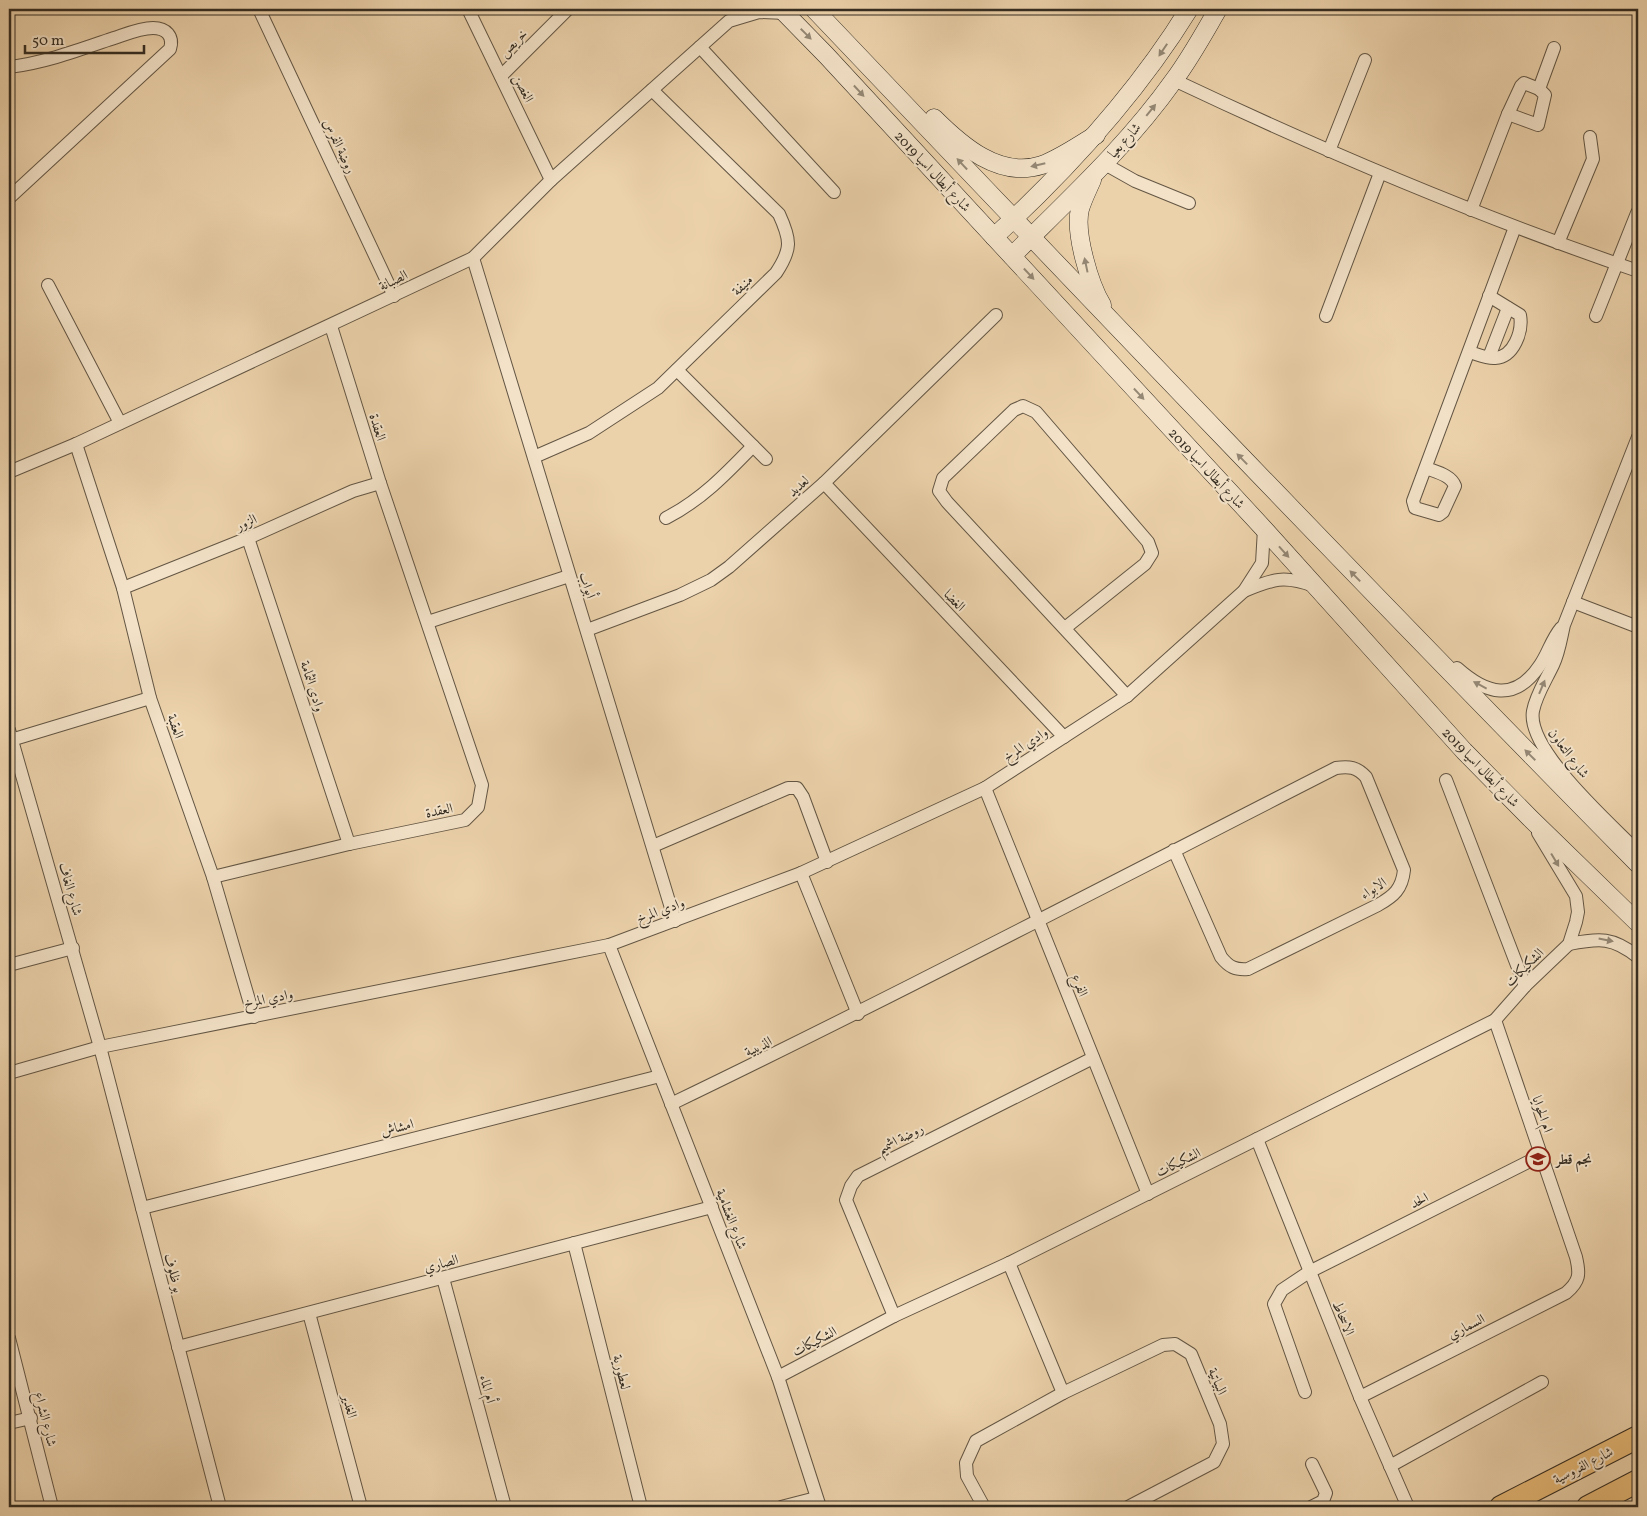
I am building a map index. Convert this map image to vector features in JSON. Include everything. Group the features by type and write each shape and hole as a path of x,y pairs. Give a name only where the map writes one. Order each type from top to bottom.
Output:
{"highway":[{"name":"شارع الفروسية","path":"1501,1507 1638,1437"},
{"path":"1588,1507 1638,1481"}],"main road":[{"name":"شارع أبطال اسيا 2019","path":"814,9 1372,594 1638,864"},
{"path":"829,9 948,133 977,156 994,163 1009,166 1040,166 1096,135"},
{"name":"شارع بعيا","path":"994,238 1096,135 1134,91 1189,9"},
{"name":"شارع بعيا","path":"1012,256 1099,168 1174,80 1218,9"},
{"name":"شارع أبطال اسيا 2019","path":"783,11 1264,529 1464,751 1638,923"},
{"path":"1099,168 1080,210 1081,238 1088,274 1096,295 1114,325"}],"street":[{"name":"روضة الفرس","path":"259,9 394,296"},
{"name":"الغصن","path":"468,9 552,180"},
{"name":"خريص","path":"501,76 568,9"},
{"name":"الصبانة","path":"9,472 120,424 473,258 552,180 729,21 736,9"},
{"name":"الصبانة","path":"729,21 759,12 783,11"},
{"path":"9,67 48,60 142,29 163,30 170,34 172,42 170,49 9,198"},
{"path":"700,47 834,192"},
{"path":"1538,89 1554,48"},
{"path":"1329,151 1365,60"},
{"path":"1174,80 1380,173 1515,227 1638,271"},
{"path":"1471,210 1508,114 1523,84 1538,89 1545,95 1538,125 1508,114"},
{"name":"منيفة","path":"534,458 562,447 613,419 658,388 776,273 788,251 788,239 779,214 652,90"},
{"path":"1558,243 1593,159 1590,137"},
{"path":"1099,168 1189,203"},
{"path":"1326,316 1380,173"},
{"path":"1596,316 1637,213"},
{"path":"1426,468 1515,227"},
{"name":"أبواب","path":"473,258 675,921"},
{"path":"48,285 120,424"},
{"path":"1469,352 1489,357 1502,357 1508,354 1520,333 1520,315 1489,296"},
{"path":"1489,357 1508,308"},
{"name":"لعديد","path":"587,630 641,612 711,580 824,483 996,315"},
{"name":"العقدة","path":"213,877 349,844 465,820 478,807 482,785 380,483 330,326"},
{"path":"677,370 766,459"},
{"path":"1065,628 1145,564 1152,553 1148,542 1036,412 1023,406 1014,410 943,478 939,490 947,502 1127,696"},
{"name":"شارع التعاون","path":"1638,437 1564,625 1554,664 1533,710 1537,738 1570,782 1638,852"},
{"name":"العقبة","path":"76,444 123,588 150,698 213,877 254,1016"},
{"path":"666,518 684,509 703,495 753,446"},
{"name":"الزور","path":"123,588 248,538 353,492 380,483"},
{"name":"الغضا","path":"824,483 1064,737"},
{"name":"وادي المرخ","path":"9,1073 100,1047 609,945 827,862 985,788 1127,696 1244,591 1262,563 1264,529"},
{"name":"وادى الثمامة","path":"248,538 349,844"},
{"path":"428,622 569,576"},
{"name":"وادي المرخ","path":"1244,591 1279,579 1289,578 1315,586"},
{"name":"شارع التعاون","path":"1372,594 1470,680 1491,691 1507,691 1530,678 1541,664 1554,638 1564,625"},
{"path":"1573,602 1638,627"},
{"name":"شارع الغاف","path":"100,1047 10,735 150,698"},
{"name":"الابواء","path":"1038,920 1174,850 1336,768 1348,767 1359,769 1366,777 1404,870 1403,883 1393,896 1378,905 1248,969 1237,970 1228,966 1221,957 1174,850"},
{"path":"1446,780 1525,986"},
{"path":"653,846 788,788 797,788 827,862"},
{"name":"الفرع","path":"985,788 1148,1194"},
{"path":"1530,818 1576,896 1578,912 1569,944 1596,939 1612,941 1626,947 1638,957"},
{"path":"801,873 858,1014"},
{"name":"الذيبية","path":"671,1104 858,1014 1038,920"},
{"name":"الشكيكات","path":"778,1377 894,1316 1009,1263 1495,1020 1525,986 1569,944"},
{"name":"شارع الغشامية","path":"609,945 778,1377 818,1503"},
{"path":"9,965 73,948"},
{"name":"ام الحوايا","path":"1495,1020 1542,1155 1576,1257 1580,1275"},
{"name":"بو ظلوف","path":"100,1047 220,1507"},
{"name":"روضة اشميم","path":"894,1316 846,1200 851,1186 858,1176 1093,1058"},
{"name":"امشاش","path":"142,1208 660,1076"},
{"name":"الاسحاط","path":"1256,1140 1360,1397 1408,1507"},
{"name":"الحد","path":"1305,1392 1274,1304 1282,1290 1309,1272 1542,1155"},
{"name":"الصاري","path":"178,1347 712,1207"},
{"name":"لعطورية","path":"574,1243 641,1507"},
{"path":"1009,1263 1062,1394"},
{"name":"السماري","path":"1360,1397 1566,1293 1576,1284 1580,1275"},
{"name":"أم الماء","path":"442,1278 504,1507"},
{"name":"الغدير","path":"309,1313 361,1507"},
{"name":"شارع الشراع","path":"9,1338 52,1507"},
{"name":"البياتية","path":"984,1507 967,1476 966,1463 976,1441 1062,1394 1163,1345 1174,1344 1191,1354 1220,1424 1223,1444 1220,1454 1214,1462 1128,1507"},
{"path":"1390,1466 1542,1382"},
{"path":"9,1424 30,1418"},
{"path":"1311,1507 1324,1501 1326,1493 1312,1464"},
{"path":"781,1507 818,1503"}],"place":[{"name":"نجم قطر","path":"1538,1159"}]}
